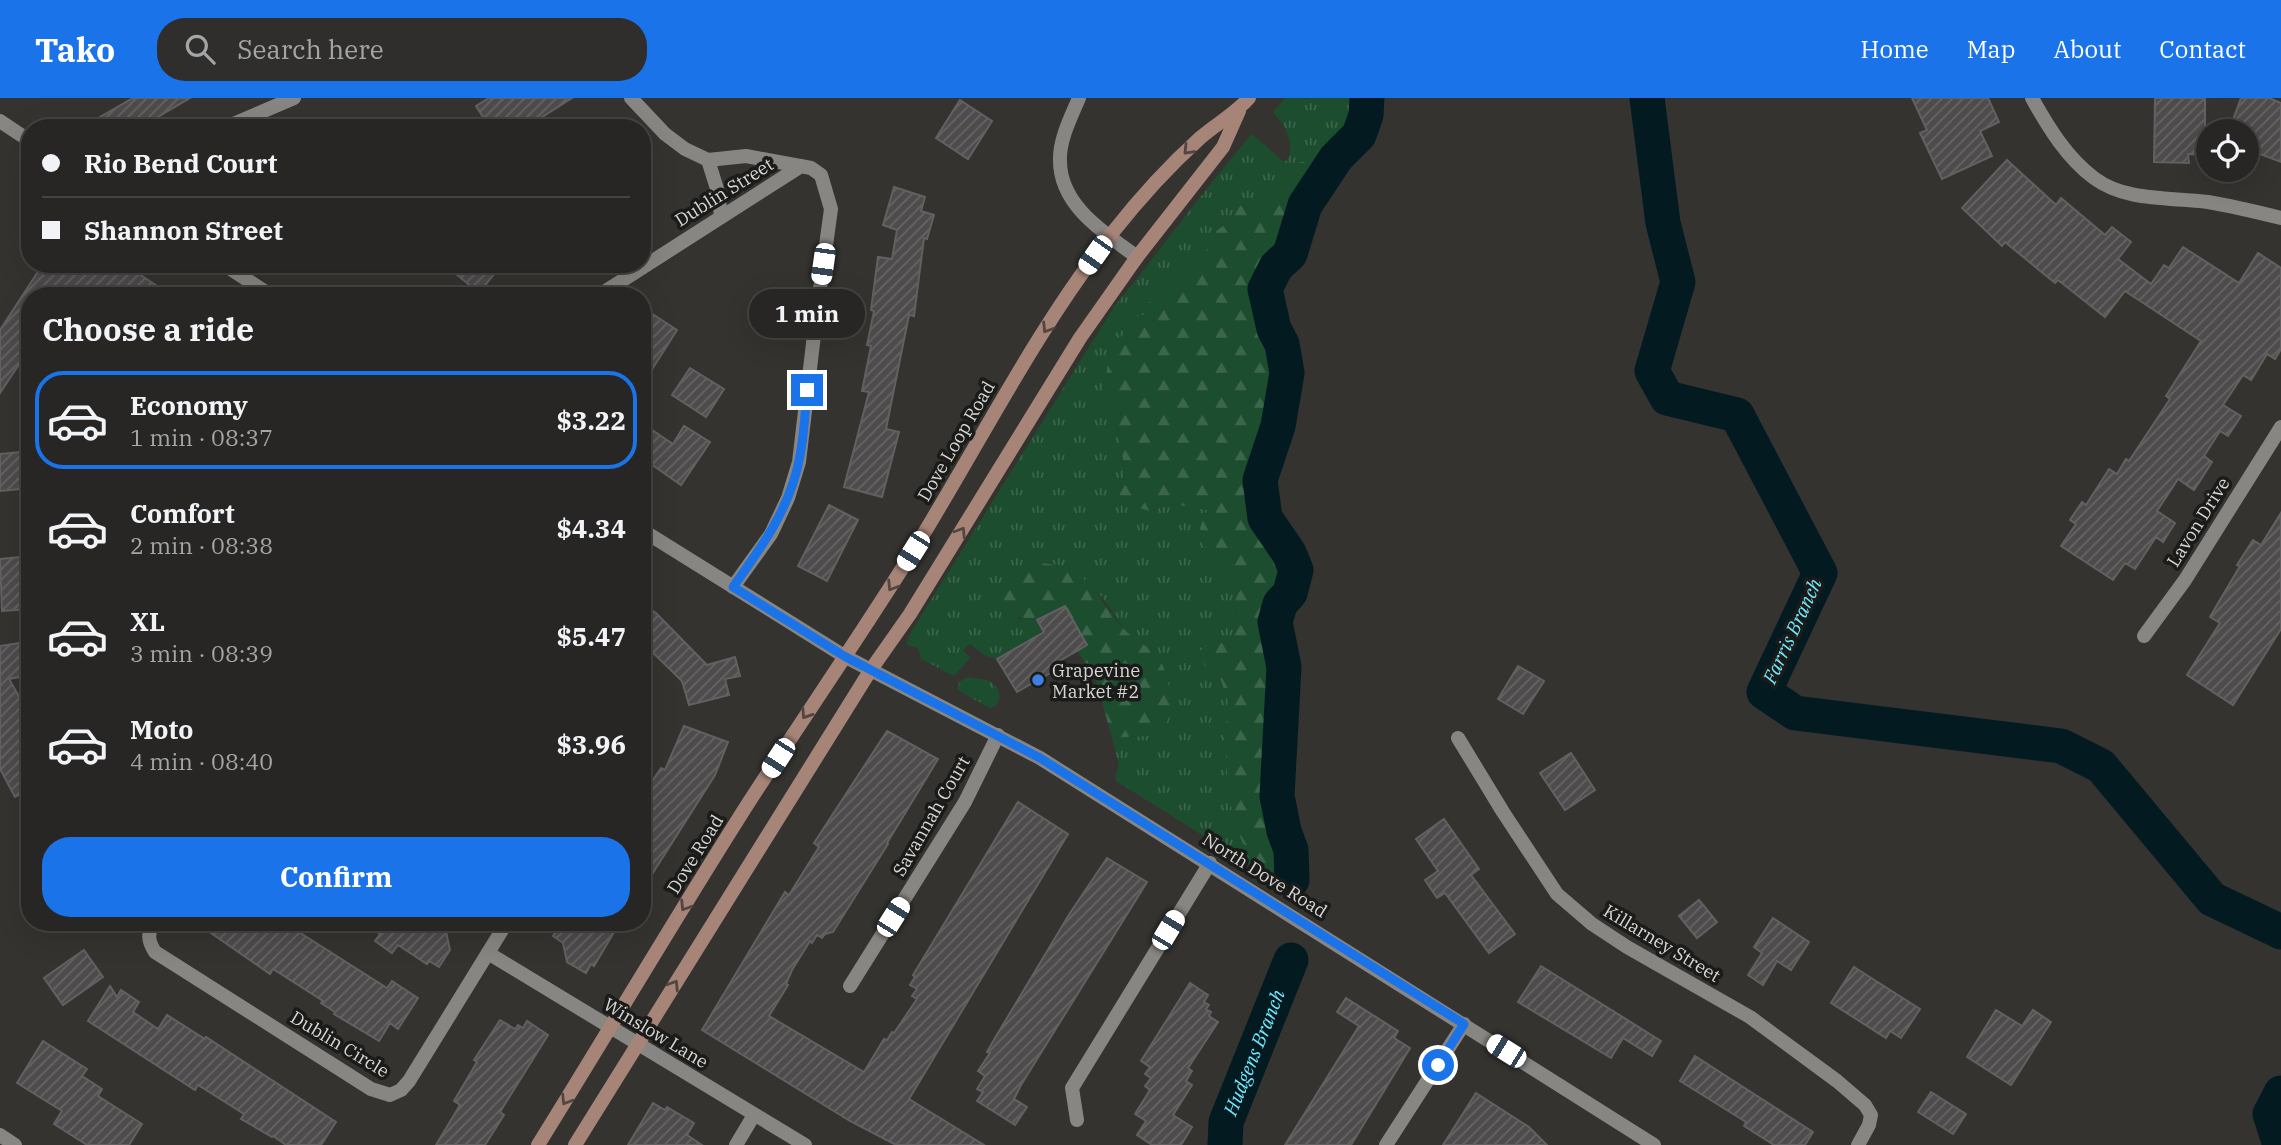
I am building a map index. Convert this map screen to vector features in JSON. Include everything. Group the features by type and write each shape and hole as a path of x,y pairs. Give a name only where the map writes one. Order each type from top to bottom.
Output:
{"main road":[{"name":"Dove Loop Road","path":"844,656 874,614 1076,282 1109,236 1146,193 1201,137 1245,103"},
{"name":"Dove Loop Road","path":"870,671 911,614 1069,355 1137,257 1223,147 1245,103"},
{"name":"Dove Road","path":"538,1145 747,805 844,656"},
{"path":"575,1145 870,671"}],"street":[{"path":"246,119 295,98"},
{"path":"631,98 651,119"},
{"path":"1079,98 1064,137 1059,160 1062,177 1069,194 1096,227 1137,257"},
{"path":"2032,98 2045,122 2070,155 2095,179 2114,190 2146,197 2205,202 2281,218"},
{"path":"651,119 685,149 708,160 746,156 811,168 821,175 831,209 799,462 788,498 771,534 733,587"},
{"path":"0,121 21,135"},
{"path":"708,160 718,192 721,216"},
{"name":"Dublin Street","path":"651,262 801,166"},
{"path":"237,273 258,287"},
{"name":"Dublin Street","path":"612,287 633,273"},
{"name":"Lavon Drive","path":"2144,636 2277,444 2281,427"},
{"path":"651,536 844,656"},
{"name":"North Dove Road","path":"844,656 1040,758 1654,1145"},
{"name":"Savannah Court","path":"850,986 965,802 998,735"},
{"name":"Killarney Street","path":"1458,738 1558,894 1592,924 1750,1017 1837,1081 1865,1105 1871,1115 1870,1125 1858,1145"},
{"path":"1077,1120 1072,1088 1210,863"},
{"name":"Dublin Circle","path":"150,931 149,942 155,952 371,1089 390,1095 401,1090 409,1081 501,931"},
{"name":"Winslow Lane","path":"488,953 805,1145"},
{"path":"1386,1145 1464,1024"},
{"path":"736,1145 754,1115"},
{"path":"0,1135 15,1145"}],"green space":[{"path":"1285,98 1367,98 1359,131 1330,167 1319,160 1272,198 1239,206 1226,224 1216,231 1213,242 1194,264 1178,275 1168,292 1149,302 1147,315 1137,316 1128,332 1117,343 1103,391 1121,412 1117,428 1125,469 1119,494 1150,511 1173,504 1207,510 1222,569 1235,591 1237,619 1232,644 1211,642 1205,666 1219,675 1228,701 1225,741 1227,774 1263,865 1293,883 1293,892 1116,781 1119,765 1112,738 1157,735 1155,653 1136,642 1102,597 1071,571 1054,564 1039,563 1012,580 1018,619 1037,620 1043,631 997,659 984,655 970,644 963,650 970,658 954,676 921,659 918,648 906,644 1114,307 1199,198 1252,134 1284,162 1289,158 1287,134 1273,112"},
{"path":"1319,160 1330,167 1305,205 1290,254 1276,267 1265,289 1274,329 1282,344 1287,373 1278,426 1260,480 1265,518 1289,553 1296,570 1290,593 1280,604 1275,622 1284,667 1277,796 1291,850 1293,883 1263,865 1242,842 1232,812 1225,741 1228,701 1219,675 1205,666 1199,652 1211,642 1232,643 1237,619 1235,591 1204,545 1200,528 1207,510 1173,504 1150,511 1129,505 1119,494 1125,469 1117,428 1121,412 1103,391 1114,348 1137,316 1147,314 1149,302 1167,292 1178,275 1194,264 1213,242 1216,231 1226,224 1239,206 1272,198 1291,185 1289,167 1301,162"},
{"path":"1039,563 1056,565 1081,576 1124,629 1149,649 1163,665 1169,685 1170,706 1167,722 1157,735 1112,738 1095,676 1077,651 1086,645 1065,606 1028,620 1004,607 1003,592 1012,580"},
{"path":"968,677 988,680 995,685 1000,696 997,705 990,708 961,692 958,689 959,682"}],"building":[{"path":"133,98 190,98 154,119 97,119"},
{"path":"489,98 572,98 539,119 484,119 476,106"},
{"path":"1912,98 1988,98 1999,122 1980,131 1992,156 1942,179 1920,133 1927,130"},
{"path":"2155,98 2205,98 2205,119 2196,119 2196,154 2188,154 2189,163 2154,162"},
{"path":"2241,98 2269,98 2281,103 2281,162 2259,154 2259,119 2233,119"},
{"path":"960,100 992,121 968,159 936,138"},
{"path":"2007,160 2056,205 2061,198 2105,235 2112,227 2131,242 2118,259 2151,284 2164,265 2169,268 2183,247 2239,283 2258,253 2281,268 2281,349 2275,359 2267,354 2251,380 2243,375 2223,405 2241,416 2228,436 2220,431 2204,456 2212,462 2194,490 2178,479 2157,511 2175,523 2163,542 2156,537 2135,569 2125,563 2113,580 2061,546 2076,524 2070,520 2082,502 2086,505 2109,469 2117,474 2126,459 2129,461 2170,399 2166,396 2201,341 2125,291 2105,317 2058,280 2055,283 2005,242 2002,246 1962,208"},
{"path":"894,187 925,197 921,211 934,215 927,239 924,238 914,316 909,315 886,429 899,432 882,497 844,487 869,392 862,391 871,346 867,345 874,311 871,310 878,257 892,259 897,230 883,225"},
{"path":"37,273 138,273 158,287 28,287"},
{"path":"455,273 495,273 484,287 472,287"},
{"path":"21,298 21,362 0,393 0,330"},
{"path":"651,313 677,330 651,371"},
{"path":"690,368 724,389 706,417 672,395"},
{"path":"684,426 710,442 681,485 651,464 651,429 673,444"},
{"path":"20,452 21,489 0,491 0,454"},
{"path":"829,505 858,520 827,581 798,566"},
{"path":"2281,513 2281,629 2233,705 2187,675 2220,623 2210,617 2240,566 2237,565 2253,540 2261,545"},
{"path":"21,557 21,610 2,611 0,559"},
{"path":"1065,606 1087,645 1058,662 1061,667 1017,692 997,659 1044,632 1037,620"},
{"path":"651,610 707,665 735,657 740,676 725,679 729,695 689,705 682,681 651,651"},
{"path":"20,643 21,650 21,677 9,679 21,700 21,794 15,797 0,769 0,646"},
{"path":"1518,666 1544,681 1523,714 1498,699"},
{"path":"684,726 728,742 715,775 651,876 651,783 661,768 665,770"},
{"path":"887,731 938,759 833,932 822,938 817,935 812,943 810,941 769,1016 864,1072 884,1039 887,1040 892,1032 894,1033 917,999 912,996 917,989 910,985 915,977 913,975 1018,802 1068,834 909,1099 984,1145 896,1145 850,1121 702,1030 785,892 789,895 819,847 814,843"},
{"path":"1571,753 1595,790 1565,810 1540,773"},
{"path":"1444,819 1479,869 1471,875 1515,934 1489,953 1445,893 1437,898 1425,880 1438,871 1416,839"},
{"path":"1107,858 1147,882 1021,1085 1014,1099 1027,1107 1015,1125 977,1101 983,1092 977,1089 985,1076 978,1071 1070,913"},
{"path":"1699,900 1717,922 1697,938 1679,916"},
{"path":"1773,918 1809,942 1791,970 1777,961 1763,985 1748,975 1762,953 1754,947"},
{"path":"208,931 297,931 387,988 392,981 418,998 398,1029 390,1023 379,1041 334,1014 335,1012 321,1003 323,1001 273,969 270,974"},
{"path":"376,931 446,931 450,950 439,967 429,961 427,964 398,945 392,953 375,941 380,934"},
{"path":"556,931 615,931 594,966 591,964 586,973 567,962 563,943 553,936"},
{"path":"84,950 103,977 63,1005 44,978"},
{"path":"1541,966 1661,1041 1652,1056 1623,1038 1611,1058 1518,1002"},
{"path":"1854,967 1920,1009 1901,1038 1890,1031 1886,1038 1831,1003"},
{"path":"1190,983 1208,995 1204,1002 1209,1005 1206,1009 1211,1012 1209,1016 1218,1022 1188,1068 1192,1071 1186,1081 1192,1085 1173,1115 1192,1127 1181,1145 1152,1145 1137,1135 1146,1121 1135,1114 1150,1090 1145,1086 1151,1078 1145,1074 1150,1067 1141,1061"},
{"path":"110,986 117,997 121,990 139,1002 133,1012 158,1029 167,1015 205,1039 206,1037 336,1122 321,1145 286,1145 241,1119 244,1114 198,1085 195,1090 88,1021"},
{"path":"1346,998 1398,1031 1394,1038 1410,1048 1351,1145 1285,1145 1359,1026 1337,1012"},
{"path":"1996,1010 2022,1026 2033,1010 2051,1022 2011,1085 1967,1057"},
{"path":"500,1020 515,1029 518,1025 523,1028 527,1021 548,1035 500,1112 504,1115 485,1145 436,1145 460,1105 454,1101 477,1062 474,1060"},
{"path":"43,1041 87,1069 82,1076 102,1089 98,1096 142,1124 129,1145 87,1145 54,1124 62,1111 17,1083"},
{"path":"1695,1056 1813,1132 1805,1145 1774,1145 1744,1126 1746,1122 1680,1081"},
{"path":"1931,1092 1966,1114 1953,1134 1918,1112"},
{"path":"1476,1093 1529,1127 1547,1145 1443,1145"},
{"path":"653,1103 665,1110 667,1107 694,1123 687,1135 702,1145 628,1145"}],"waterway":[{"name":"Hudgens Branch","path":"1292,880 1291,850 1277,796 1284,667 1275,622 1280,604 1290,593 1296,570 1289,553 1265,518 1260,480 1278,426 1287,373 1282,344 1274,329 1265,289 1276,267 1290,254 1305,205 1336,158 1359,135 1366,115 1367,98"},
{"name":"Farris Branch","path":"1647,98 1663,223 1678,282 1652,371 1667,398 1737,415 1820,573 1764,692 1795,713 2061,746 2101,766 2212,899 2281,932"},
{"name":"Hudgens Branch","path":"1225,1145 1226,1122 1291,960"},
{"name":"Farris Branch","path":"2280,1145 2270,1114 2281,1093"}],"place":[{"name":"Grapevine Market #2","path":"1038,680"}],"route":[{"path":"807,390 799,462 788,498 771,534 733,587 870,671 1040,758 1464,1024 1438,1065"}]}
